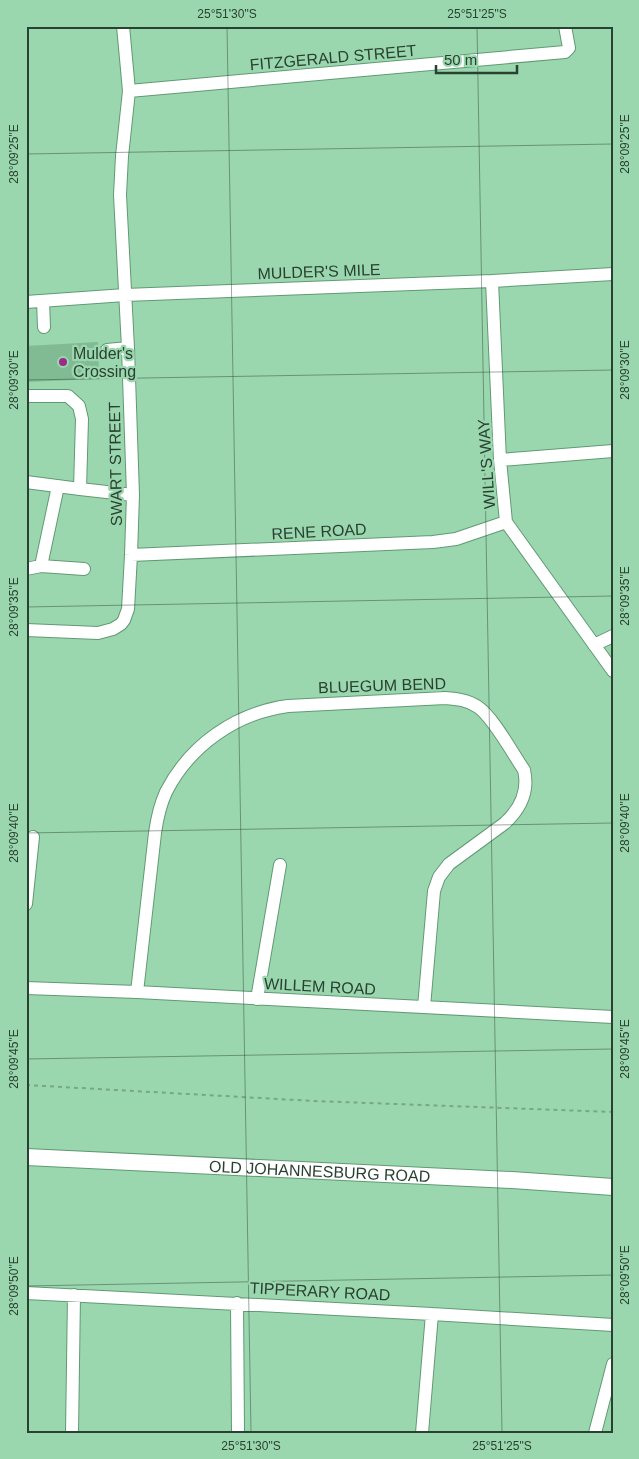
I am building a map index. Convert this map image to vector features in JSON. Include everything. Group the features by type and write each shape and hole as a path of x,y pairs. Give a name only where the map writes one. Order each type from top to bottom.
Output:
{"main road":[{"name":"OLD JOHANNESBURG ROAD","path":"26,1157 613,1187"}],"street":[{"name":"SWART STREET","path":"26,630 93,634 104,632 117,626 124,620 128,609 133,495 120,194 129,91 123,26"},
{"name":"FITZGERALD STREET","path":"129,91 565,52 569,50 569,43 565,26"},
{"name":"MULDER'S MILE","path":"26,302 125,295 492,281 613,274"},
{"name":"WILL'S WAY","path":"492,281 500,460 506,522 613,671"},
{"path":"43,301 44,327"},
{"path":"107,350 128,348"},
{"path":"26,396 68,396 73,398 79,406 82,419 80,489"},
{"path":"500,460 613,451"},
{"path":"26,482 133,495"},
{"path":"41,566 58,486"},
{"name":"RENE ROAD","path":"131,555 433,542 456,538 506,522"},
{"path":"26,569 41,566 84,569"},
{"path":"594,645 613,636"},
{"name":"BLUEGUM BEND","path":"137,992 158,813 166,792 186,760 197,749 213,736 239,721 272,708 445,698 460,699 471,702 490,718 524,770 525,791 519,807 513,816 449,864 439,877 434,891 424,1007"},
{"path":"26,904 34,837"},
{"path":"257,999 280,865"},
{"name":"WILLEM ROAD","path":"26,988 613,1017"},
{"name":"TIPPERARY ROAD","path":"26,1293 613,1325"},
{"path":"72,1433 74,1295"},
{"path":"237,1304 238,1433"},
{"path":"422,1433 432,1314"},
{"path":"596,1433 613,1364"}],"path":[{"path":"26,1085 314,1101 613,1112"}],"building":[{"name":"Mulder's Crossing","path":"98,342 99,379 26,382 26,346"}],"place":[{"name":"Mulder's Crossing","path":"63,362"}]}
